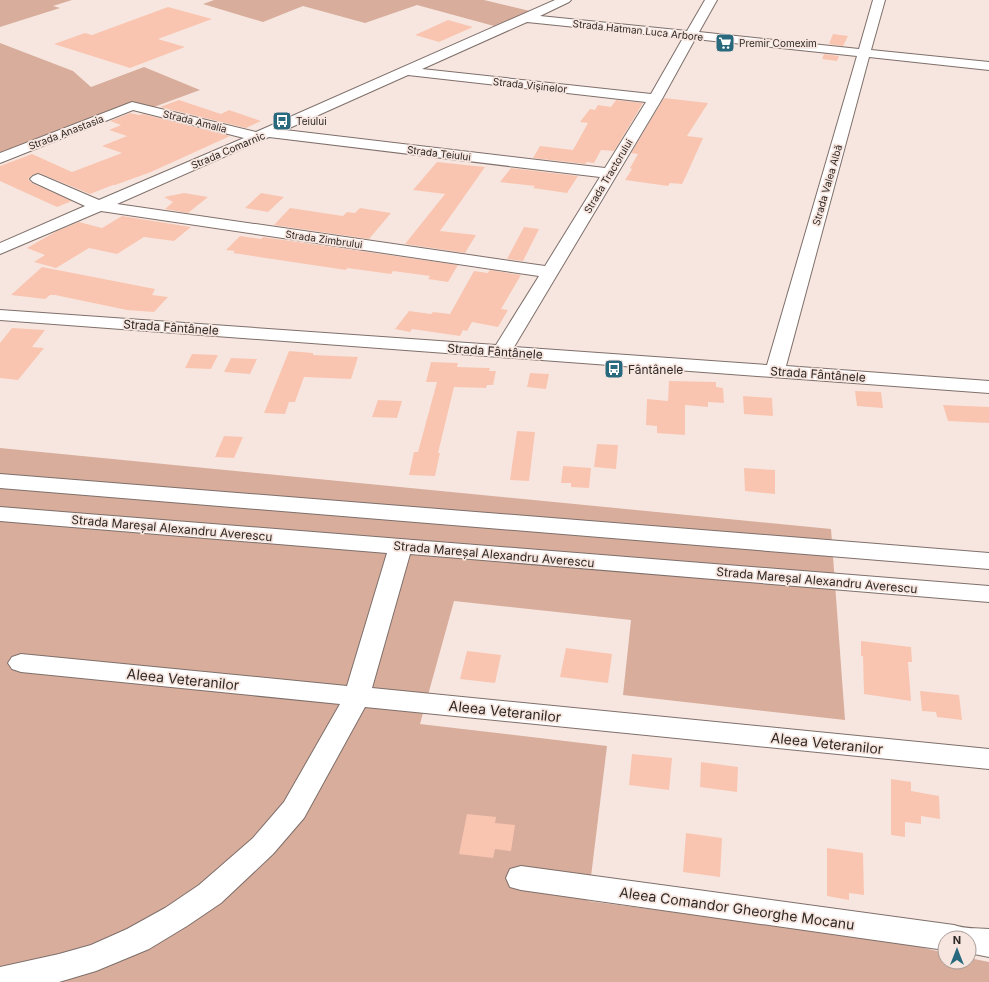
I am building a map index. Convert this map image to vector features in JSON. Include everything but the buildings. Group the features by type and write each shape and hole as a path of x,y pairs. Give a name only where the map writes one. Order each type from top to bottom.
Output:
{"street":[{"name":"Strada Comarnic","path":"0,249 565,0"},
{"name":"Strada Tractorului","path":"502,351 655,99 711,0"},
{"name":"Strada Valea Albă","path":"775,371 879,0"},
{"name":"Strada Hatman Luca Arbore","path":"525,18 989,66"},
{"name":"Strada Vișinelor","path":"405,71 655,99"},
{"name":"Strada Amalia","path":"132,106 263,134"},
{"name":"Strada Anastasia","path":"0,158 132,106"},
{"name":"Strada Teiului","path":"263,134 609,173"},
{"name":"Strada Zimbrului","path":"38,179 98,206 550,272"},
{"name":"Strada Fântânele","path":"2,318 502,351 989,387"},
{"path":"0,481 989,561"},
{"name":"Strada Mareșal Alexandru Averescu","path":"0,514 989,594"},
{"path":"0,981 59,968 96,956 131,942 176,918 210,894 263,846 294,810 339,730 356,696 400,547"},
{"name":"Aleea Veteranilor","path":"21,663 989,759"},
{"name":"Aleea Comandor Gheorghe Mocanu","path":"521,878 937,936"},
{"path":"977,941 989,943"}],"shaded area":[{"path":"0,0 72,0 53,6 60,8 0,27"},
{"path":"214,0 484,0 530,11 494,26 417,5 365,23 303,6 263,22 203,4"},
{"path":"0,43 73,71 91,87 144,67 200,90 151,108 133,103 0,155"},
{"path":"0,448 831,529 845,720 623,695 631,620 454,601 420,724 607,746 588,901 895,941 937,951 937,970 977,970 977,960 989,962 989,982 0,982"}],"place":[{"name":"Premir Comexim","path":"725,43"},
{"name":"Teiului","path":"282,121"},
{"name":"Fântânele","path":"614,369"}]}
